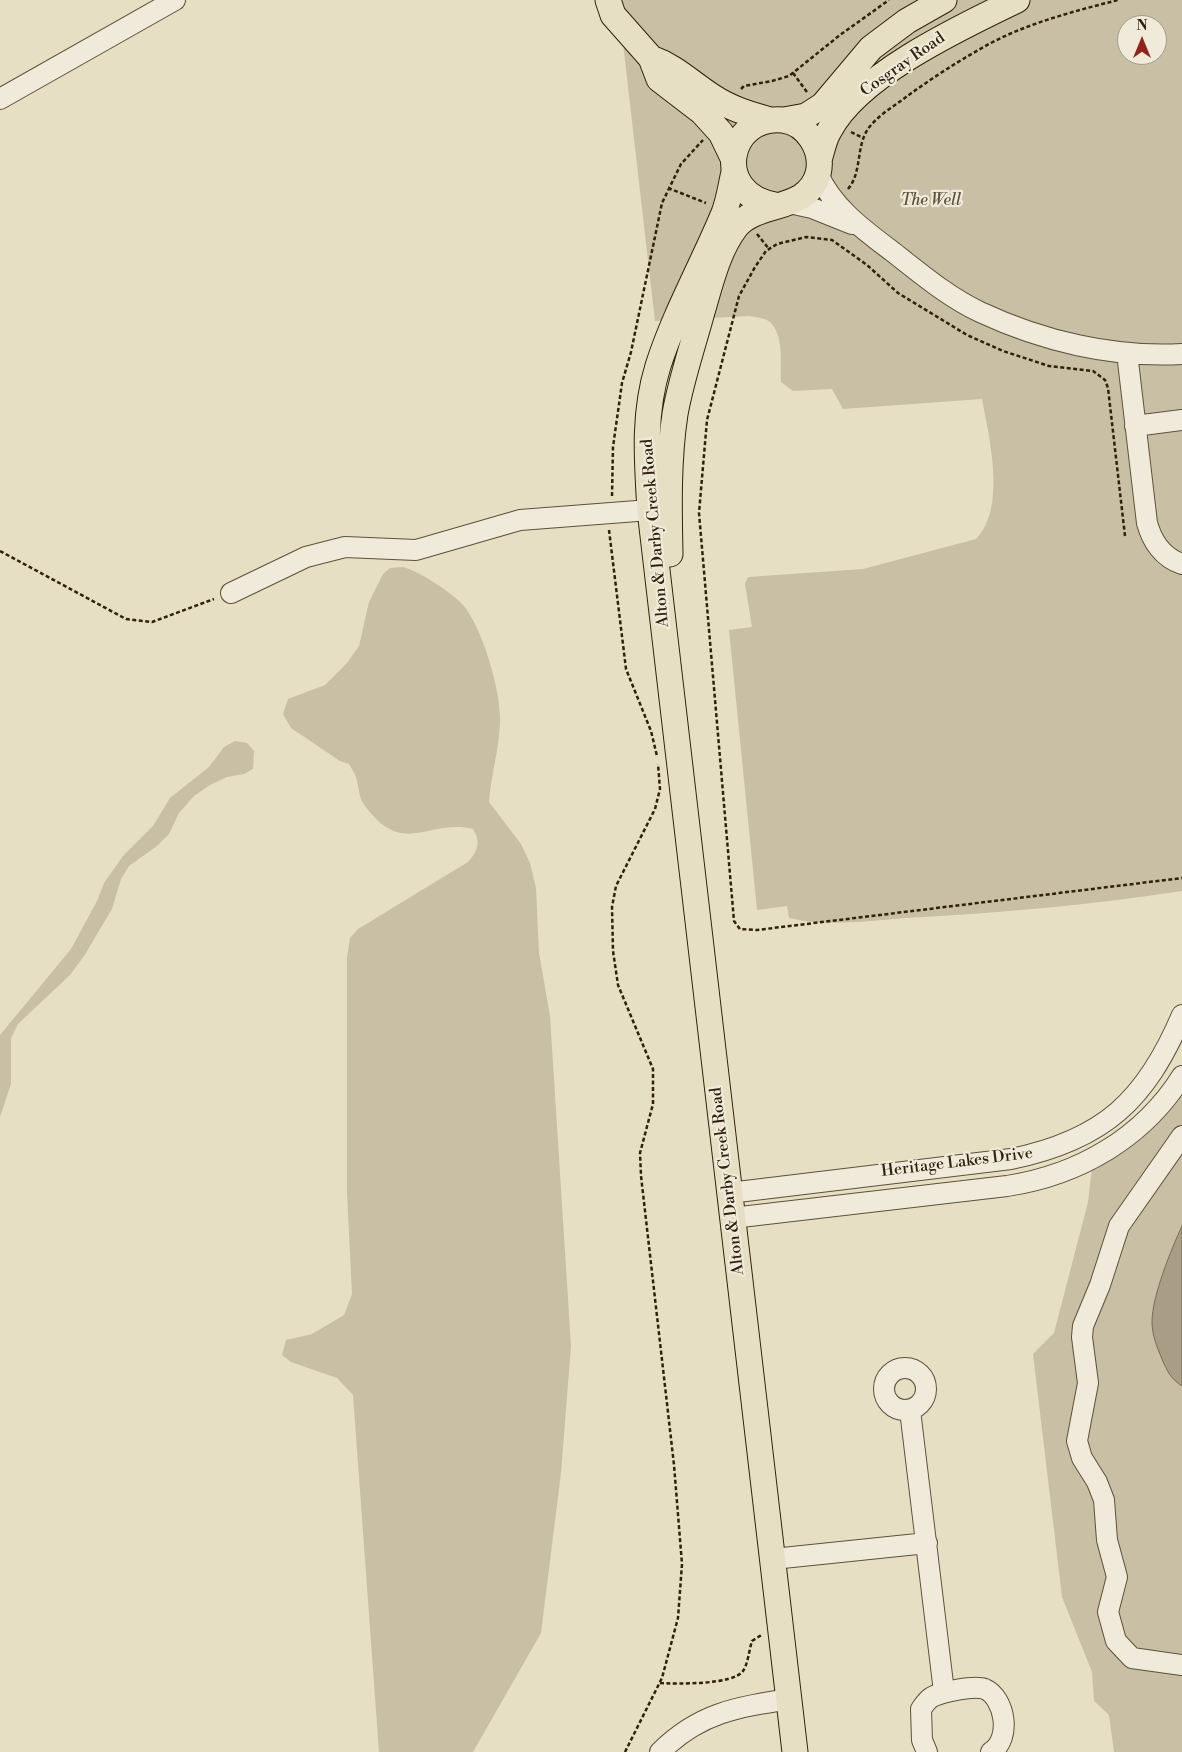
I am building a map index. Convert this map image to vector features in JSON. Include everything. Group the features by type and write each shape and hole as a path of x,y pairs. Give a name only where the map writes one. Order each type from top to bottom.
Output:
{"main road":[{"path":"608,0 613,15 651,58 659,79 702,112 721,133 740,185 749,196 761,203 782,204 807,192 818,167 816,146 809,134 798,125 738,111 713,98 670,65 651,58"},
{"name":"Cosgray Road","path":"777,120 806,116 823,104 871,48 907,20 944,0"},
{"name":"Cosgray Road","path":"818,167 828,131 845,108 878,79 915,53 956,29 1017,0"},
{"path":"734,165 737,144 745,133 756,124 777,120"},
{"name":"Alton & Darby Creek Road","path":"734,165 725,211 686,292 658,367 650,398 645,440 650,510 790,1699"},
{"name":"Alton & Darby Creek Road","path":"672,699 668,484 676,414 708,289 726,245 736,227 746,218 782,204"},
{"path":"790,1699 796,1752"}],"street":[{"path":"0,99 175,0"},
{"path":"818,167 834,201 861,228 942,289 979,312 1042,336 1088,347 1127,353 1182,354"},
{"path":"782,204 812,208 861,228"},
{"path":"1127,353 1146,523 1151,536 1169,558 1182,564"},
{"path":"1136,426 1182,420"},
{"path":"231,593 306,558 345,547 416,550 520,520 650,510"},
{"name":"Heritage Lakes Drive","path":"729,1193 984,1162 1038,1153 1086,1135 1121,1109 1145,1084 1177,1041 1182,1014"},
{"name":"Heritage Lakes Drive","path":"732,1218 1007,1186 1047,1178 1085,1164 1130,1134 1155,1112 1182,1076"},
{"path":"1182,1136 1119,1226 1100,1285 1083,1326 1082,1338 1088,1383 1078,1441 1082,1458 1097,1482 1104,1500 1107,1540 1116,1572 1108,1612 1116,1641 1132,1658 1182,1665"},
{"path":"1038,1153 1047,1178"},
{"path":"862,1176 865,1202"},
{"path":"910,1410 944,1692"},
{"path":"773,1560 927,1543"},
{"path":"926,1752 922,1740 921,1709 929,1698 944,1692 976,1688 986,1690 995,1697 1004,1728 1001,1742 991,1752"},
{"path":"660,1752 688,1728 715,1714 746,1706 790,1699"}],"path":[{"path":"738,92 744,86 772,81 793,73 840,35 889,0"},
{"path":"845,191 850,188 854,178 863,138 869,128 879,117 928,80 990,43 1029,27 1118,0"},
{"path":"793,73 808,94"},
{"path":"625,1752 660,1683 678,1618 682,1564 674,1465 641,1176 640,1154 653,1104 653,1069 618,985 613,951 612,907 616,886 655,809 660,789 658,756 651,731 626,668 607,513 610,508 613,448 622,383 631,352 662,203 681,164 708,135"},
{"path":"668,188 709,205"},
{"path":"750,228 764,240 769,249"},
{"path":"1125,536 1108,388 1100,375 1093,371 1041,364 1003,351 967,335 898,292 867,264 832,240 806,237 777,244 769,249 755,266 739,296 707,420 699,513 702,571 734,921 740,929 757,930 1182,878"},
{"path":"0,551 126,619 152,622 231,593"},
{"path":"660,1683 692,1684 738,1676 744,1670 752,1641 760,1634 782,1631"}],"green space":[{"name":"The Well","path":"618,0 1182,0 1182,891 1044,908 833,923 789,918 787,906 757,910 729,630 752,627 745,584 748,577 863,569 976,539 985,526 991,509 993,472 982,399 843,409 832,389 793,391 781,382 781,352 776,330 770,322 758,317 655,321"},
{"path":"403,567 434,583 451,594 463,605 484,644 498,695 500,723 489,802 521,844 530,863 536,888 539,953 550,1016 571,1346 561,1473 541,1633 473,1752 379,1752 353,1395 337,1378 291,1362 282,1355 286,1340 312,1334 344,1315 352,1294 347,1193 347,958 350,938 358,929 468,862 474,854 478,842 473,829 442,828 416,833 403,833 391,830 377,820 363,803 356,777 349,764 340,761 291,728 283,714 288,699 325,685 347,663 359,646 369,602 383,574 390,568"},
{"path":"235,741 247,743 254,751 253,769 244,774 227,777 210,785 194,796 179,813 169,834 157,846 129,866 121,879 112,909 84,956 70,975 18,1024 11,1038 11,1084 0,1117 0,1035 71,949 97,901 104,883 123,856 153,826 170,798 209,767 224,747"},
{"path":"1182,1076 1182,1752 1114,1752 1109,1715 1094,1701 1092,1672 1062,1597 1033,1354 1054,1333 1088,1202 1093,1159"}],"shaded area":[{"path":"1182,1226 1182,1386 1172,1378 1158,1350 1152,1322 1155,1299"}]}
